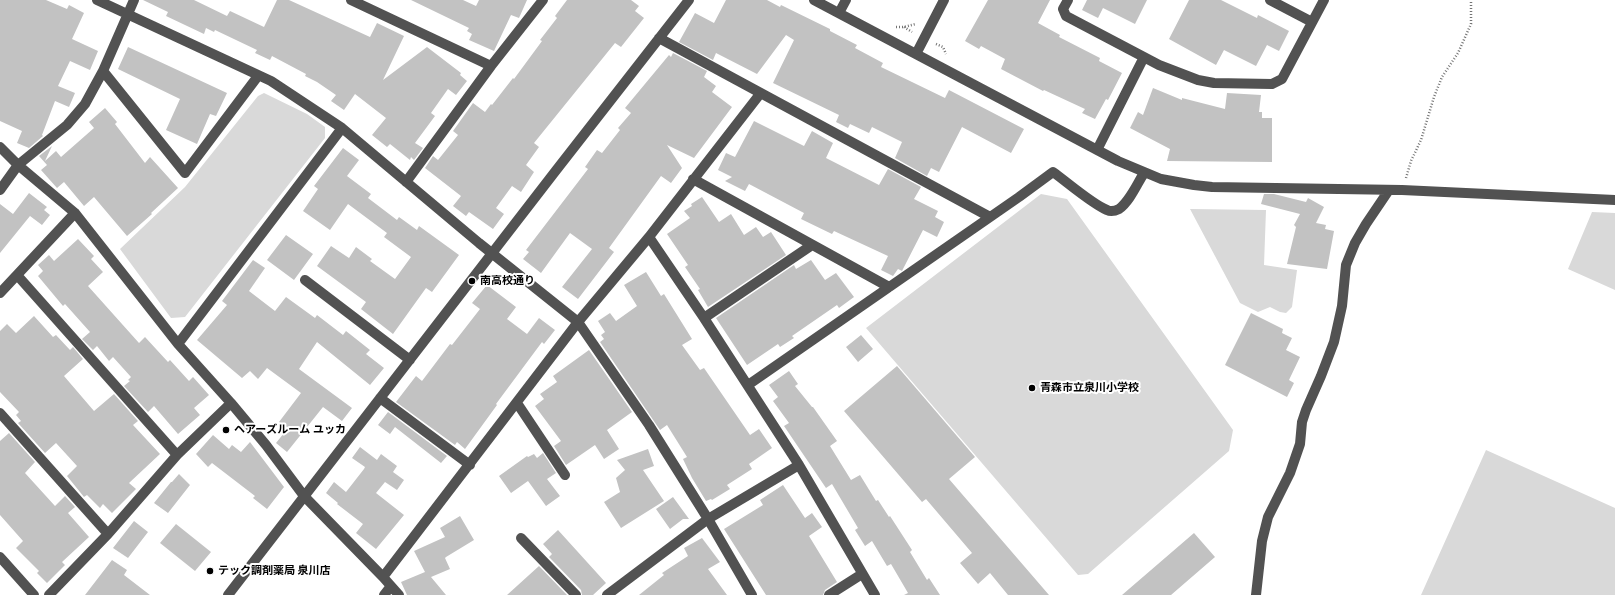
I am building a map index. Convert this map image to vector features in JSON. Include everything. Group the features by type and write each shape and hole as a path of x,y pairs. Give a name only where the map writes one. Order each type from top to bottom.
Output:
{"street":[{"path":"97,0 271,81 342,128 492,253 578,322 650,425 708,519 752,595"},
{"path":"0,190 18,165 67,125 85,104 103,70 134,0"},
{"path":"351,0 491,66"},
{"path":"406,182 491,66 543,0"},
{"path":"228,595 689,0"},
{"path":"814,0 1097,150 1144,172 1178,182 1212,187 1402,190 1615,200"},
{"path":"839,13 846,0"},
{"path":"916,54 944,0"},
{"path":"1068,0 1063,9 1066,16 1179,74 1214,83 1272,84 1282,79 1324,0"},
{"path":"1270,0 1312,22"},
{"path":"659,38 990,218"},
{"path":"1097,150 1144,57"},
{"path":"103,70 185,173 258,76"},
{"path":"383,577 578,322 649,237 760,94"},
{"path":"178,344 342,128"},
{"path":"0,147 18,165 75,213 178,344 231,403 266,445 304,496 399,595"},
{"path":"748,385 990,218 1053,172 1095,203 1112,212 1119,209 1124,204 1144,172"},
{"path":"693,180 889,287"},
{"path":"1256,595 1262,541 1268,517 1290,473 1300,444 1302,422 1306,410 1334,342 1342,306 1346,266 1355,243 1389,190"},
{"path":"0,293 75,213"},
{"path":"649,237 704,318 799,465 875,595"},
{"path":"704,318 812,245"},
{"path":"17,275 177,455"},
{"path":"305,280 410,360"},
{"path":"380,398 470,465"},
{"path":"49,595 108,534 177,455 231,403"},
{"path":"517,403 565,475"},
{"path":"0,413 108,534"},
{"path":"607,595 708,519 799,465"},
{"path":"521,538 576,595"},
{"path":"0,557 34,595"},
{"path":"829,595 862,574"},
{"path":"384,595 391,586"}],"path":[{"path":"1402,190 1411,161 1421,140 1442,77 1458,53 1472,24 1471,0"},
{"path":"890,26 912,26 919,22"}],"shaded area":[{"path":"264,93 307,114 325,127 325,138 185,317 171,318 120,249 185,187 258,96"},
{"path":"1041,194 1067,199 1233,430 1229,451 1088,574 1078,575 866,328"},
{"path":"1190,209 1266,210 1264,265 1297,270 1292,307 1286,313 1270,307 1258,312 1240,303"},
{"path":"1592,212 1615,213 1615,290 1568,269"},
{"path":"1486,450 1615,508 1615,595 1421,595"}],"building":[{"path":"0,0 46,0 67,9 69,5 84,13 72,39 98,51 90,70 70,61 58,86 75,93 69,107 55,101 42,135 43,136 29,148 17,143 22,131 0,121"},
{"path":"143,0 194,0 227,16 230,11 264,27 277,0 289,0 370,37 377,23 404,36 383,80 427,47 461,73 460,75 467,81 456,95 448,89 431,113 435,116 415,143 423,148 414,160 411,157 410,160 390,144 387,147 372,135 386,118 355,94 344,110 331,101 336,95 305,76 306,74 272,56 270,60 255,53 257,50 215,30 214,32 206,28 204,34 166,16 168,12"},
{"path":"411,0 463,0 476,6 479,0 527,0 519,18 511,15 494,51 469,40 472,34 467,31 469,28"},
{"path":"567,0 631,0 639,6 635,11 644,18 621,47 615,43 534,143 539,147 526,165 534,172 521,192 512,186 496,208 504,214 493,229 469,212 466,216 453,206 461,196 425,168 433,156 438,160 458,135 453,131 473,103 485,112 513,78 514,79 542,41 540,40 557,18 555,16"},
{"path":"726,0 767,0 780,7 781,5 830,29 830,31 857,45 855,48 883,63 881,67 945,98 949,90 1024,129 1011,153 962,127 939,172 931,168 927,176 895,158 902,142 872,127 869,133 850,124 848,128 836,122 839,115 773,83 794,40 786,35 757,74 716,53 713,60 679,42 695,13 714,23"},
{"path":"988,0 1050,0 1038,23 1060,35 1059,37 1100,58 1099,61 1122,73 1108,100 1106,99 1095,119 1082,113 1085,109 1044,90 1043,91 1001,69 1005,59 981,46 979,49 965,41"},
{"path":"1087,0 1147,0 1135,24 1103,8 1098,18 1082,10"},
{"path":"1189,0 1221,0 1257,18 1258,15 1289,31 1279,51 1267,45 1256,66 1224,50 1216,65 1169,39"},
{"path":"128,47 227,93 216,116 210,114 197,144 166,130 180,99 118,69"},
{"path":"673,53 707,71 704,77 716,86 712,92 732,107 694,158 667,145 682,168 671,183 661,176 609,248 614,252 578,299 562,287 592,249 570,233 541,273 523,259 529,252 526,250 588,169 585,167 597,150 602,153 620,130 618,128 631,113 625,108 669,55 671,57"},
{"path":"1153,88 1182,100 1182,98 1225,109 1227,93 1261,95 1259,112 1262,112 1262,118 1272,118 1272,162 1167,161 1170,149 1130,128 1138,112 1143,115"},
{"path":"105,108 117,122 115,124 145,163 150,157 178,188 127,236 94,197 84,206 64,182 57,188 41,170 47,165 39,156 52,146 45,161 56,151 61,157 94,128 89,122"},
{"path":"754,121 804,146 812,131 833,143 826,158 879,185 888,169 921,187 914,199 938,211 935,217 944,222 937,237 923,230 902,271 898,269 893,276 881,270 888,256 834,231 832,234 801,219 804,213 749,184 745,191 725,181 732,177 718,170 726,153 735,157"},
{"path":"343,148 359,160 347,176 371,194 368,198 397,220 399,217 417,230 419,226 459,255 432,292 426,288 393,334 361,309 366,302 317,266 331,246 349,258 356,247 372,259 370,261 395,279 411,257 384,237 387,233 348,204 330,230 303,211 318,189 314,186"},
{"path":"29,193 47,207 44,210 50,215 42,225 30,216 0,253 0,204 13,214"},
{"path":"1264,194 1274,194 1306,202 1308,198 1324,207 1316,223 1326,225 1325,229 1334,231 1327,269 1287,264 1296,227 1294,225 1300,214 1261,204"},
{"path":"702,197 719,222 731,214 744,235 756,227 763,237 771,232 786,255 708,307 698,290 700,289 685,267 688,265 667,234 690,218 684,211 692,206 691,204"},
{"path":"286,235 313,254 294,280 267,260"},
{"path":"78,239 94,256 91,259 103,272 88,286 139,343 145,337 168,362 170,360 189,381 193,377 209,395 194,408 200,415 178,434 154,406 148,412 124,386 130,381 128,380 131,377 113,357 109,361 97,346 93,350 82,339 90,332 65,304 63,306 38,276 43,271 38,265 49,255 54,261"},
{"path":"253,260 265,268 249,291 275,311 286,297 315,318 317,315 343,335 346,331 370,350 366,354 384,368 370,385 317,342 299,369 352,408 342,421 323,407 287,452 276,443 288,428 279,422 301,393 267,368 258,379 250,371 242,378 197,340 227,305 222,301"},
{"path":"811,260 825,280 836,273 854,297 839,308 837,305 792,336 794,338 780,347 778,344 747,365 716,318 794,265 796,269"},
{"path":"646,272 661,296 664,294 692,339 682,345 700,370 704,368 750,435 759,429 772,448 749,464 752,469 727,485 730,489 712,500 706,501 692,478 683,459 687,457 667,425 660,430 600,342 604,339 601,335 605,332 598,321 610,313 616,321 637,306 624,285"},
{"path":"487,285 516,307 507,319 527,334 539,318 555,330 544,344 542,342 465,449 457,442 455,445 396,402 416,376 422,381 450,344 452,345 480,309 472,303"},
{"path":"1251,313 1283,329 1282,333 1292,338 1286,350 1300,357 1289,380 1294,383 1287,397 1225,365"},
{"path":"34,316 53,337 56,335 70,350 73,347 83,359 64,376 94,411 114,394 138,421 133,425 160,454 129,483 136,489 112,513 103,504 100,508 87,495 84,497 67,476 77,466 56,443 45,453 18,423 21,421 16,415 19,412 0,392 0,331 7,324 16,333"},
{"path":"861,335 873,349 858,362 846,347"},
{"path":"589,350 632,412 607,430 619,449 604,459 595,445 566,465 554,446 561,441 535,406 544,399 540,394 557,382 553,376"},
{"path":"897,366 975,457 949,479 1049,595 1008,595 990,573 978,584 960,563 972,553 926,499 922,502 844,411"},
{"path":"789,371 798,384 795,386 813,407 837,441 830,446 851,480 860,475 876,501 878,500 889,517 890,516 912,550 910,552 927,580 929,578 940,595 904,595 908,593 891,564 887,566 872,541 865,546 855,530 858,528 832,484 826,488 784,426 789,423 773,401 778,397 769,385"},
{"path":"388,412 447,456 441,463 395,427 390,434 378,425"},
{"path":"9,433 35,462 25,473 55,506 65,496 75,507 68,513 89,537 62,562 65,565 47,583 37,573 39,571 16,548 23,541 0,515 0,441"},
{"path":"213,435 229,449 232,445 241,452 250,442 284,487 267,509 253,498 255,496 212,463 208,467 196,454"},
{"path":"360,447 377,460 381,454 397,466 393,472 404,480 397,490 385,482 376,493 404,515 376,549 356,533 363,524 337,504 338,503 326,493 334,482 346,492 364,469 365,467 352,458"},
{"path":"648,449 654,466 643,470 664,501 621,528 604,502 620,492 616,478 625,470 617,460"},
{"path":"543,453 556,473 547,479 560,496 546,506 528,481 511,493 499,476 527,456 528,457 534,454 537,458"},
{"path":"179,474 190,485 168,513 154,503"},
{"path":"783,485 805,518 812,513 822,527 809,536 837,582 825,590 823,595 766,595 724,529 763,505 760,500"},
{"path":"673,497 689,519 683,519 670,529 656,509"},
{"path":"460,516 474,540 445,558 450,569 431,577 446,595 407,595 401,582 425,572 414,551 445,537 440,528"},
{"path":"134,521 148,532 128,558 113,548"},
{"path":"176,524 211,552 195,571 160,543"},
{"path":"558,530 606,583 593,595 582,595 581,590 549,557 552,554 543,544"},
{"path":"1194,533 1215,557 1171,595 1122,595"},
{"path":"702,538 720,562 708,569 727,595 639,595 664,575 662,573 688,556 684,548"},
{"path":"112,560 127,570 124,575 150,595 85,595"},
{"path":"539,566 567,595 507,595"}],"place":[{"name":"南高校通り","path":"472,281"},
{"name":"青森市立泉川小学校","path":"1032,388"},
{"name":"ヘアーズルーム ユッカ","path":"226,430"},
{"name":"テック調剤薬局 泉川店","path":"210,571"}]}
